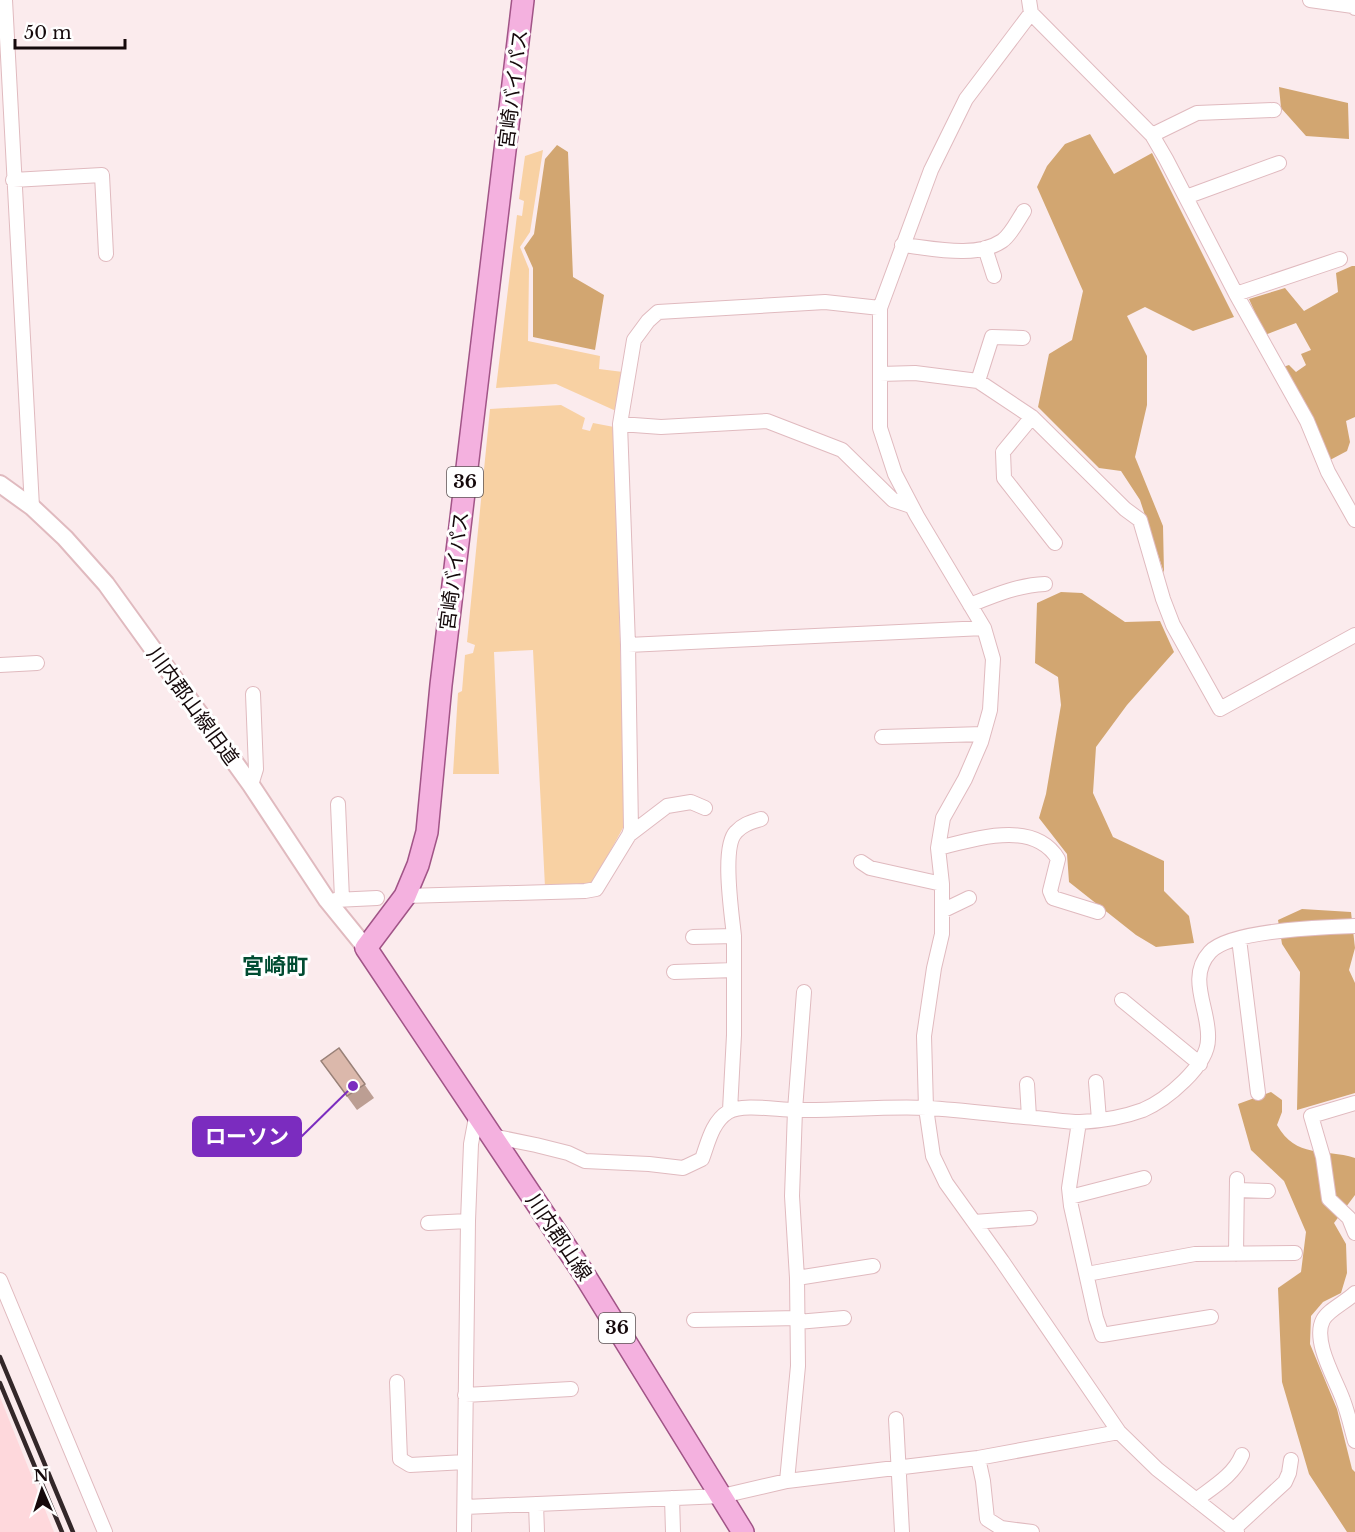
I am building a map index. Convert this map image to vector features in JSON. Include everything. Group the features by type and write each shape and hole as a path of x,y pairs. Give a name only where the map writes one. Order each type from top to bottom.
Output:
{"main road":[{"name":"宮崎バイパス","path":"366,948 405,896 418,865 427,832 441,685 523,0"},
{"name":"川内郡山線","path":"366,948 582,1271 743,1532"}],"street":[{"path":"5,0 8,173 32,507"},
{"path":"1310,0 1355,8"},
{"path":"1291,1461 1285,1482 1235,1531 1157,1469 1119,1432 946,1183 933,1155 926,1108 924,1036 934,968 942,934 942,885 938,848 943,818 965,779 990,710 993,659 984,628 911,506 895,474 880,428 880,308 931,170 966,99 1030,6 1152,135 1236,294 1307,421 1328,472 1355,520"},
{"path":"1152,135 1197,113 1274,110"},
{"path":"1186,197 1279,163"},
{"path":"8,173 102,175 106,254"},
{"path":"902,246 953,250 985,248 1005,240 1024,211"},
{"path":"985,248 994,276"},
{"path":"1236,294 1340,259"},
{"path":"405,896 596,889 631,829 628,645 620,424 634,340 648,321 658,312 825,302 880,308"},
{"path":"978,381 992,337 1023,338"},
{"path":"880,374 915,373 978,381 1032,417 1125,509 1140,520 1173,625 1220,710 1355,635"},
{"path":"1032,417 1003,452 1004,478 1055,543"},
{"path":"620,424 661,427 767,421 842,450 893,500 911,506"},
{"name":"川内郡山線旧道","path":"0,484 32,507 65,538 106,584 335,900 366,948"},
{"path":"970,605 999,594 1045,584"},
{"path":"628,645 984,628"},
{"path":"0,665 37,663"},
{"path":"251,785 256,769 253,694"},
{"path":"882,737 983,734"},
{"path":"628,835 667,806 691,802 705,808"},
{"path":"338,804 335,900 377,898"},
{"path":"730,1110 734,1035 734,936 728,868 733,834 744,825 761,819"},
{"path":"938,848 984,837 1027,835 1052,850 1058,859 1050,891 1053,898 1098,912"},
{"path":"861,862 870,868 942,885"},
{"path":"942,911 969,897"},
{"path":"492,1136 536,1145 585,1161 683,1168 702,1159 719,1119 730,1110 748,1108 795,1110 926,1108 1079,1122 1143,1110 1166,1096 1200,1064 1209,1040 1199,988 1201,963 1211,950 1229,941 1297,928 1355,926"},
{"path":"693,937 734,936"},
{"path":"1239,939 1258,1093"},
{"path":"674,972 734,970"},
{"path":"787,1480 798,1366 797,1278 792,1196 795,1110 804,992"},
{"path":"1122,1000 1200,1064"},
{"path":"1096,1082 1099,1120"},
{"path":"1027,1084 1029,1117"},
{"path":"1355,1103 1311,1116 1323,1157 1329,1199 1349,1218 1355,1233"},
{"path":"464,1532 468,1221 471,1144 477,1112"},
{"path":"1079,1122 1069,1188 1096,1318 1102,1335 1212,1317"},
{"path":"1070,1197 1144,1178"},
{"path":"1236,1254 1237,1184 1268,1191"},
{"path":"974,1222 1030,1218"},
{"path":"428,1223 468,1221"},
{"path":"1087,1274 1195,1254 1295,1253"},
{"path":"797,1278 873,1266"},
{"path":"0,1280 105,1532"},
{"path":"1355,1293 1346,1302 1328,1313 1320,1329 1321,1346 1344,1402 1355,1441"},
{"path":"694,1320 844,1318"},
{"path":"397,1382 400,1459 410,1465 465,1462"},
{"path":"465,1395 570,1389"},
{"path":"896,1419 902,1532"},
{"path":"465,1507 722,1496 787,1480 978,1458 1119,1432"},
{"path":"1196,1500 1229,1474 1239,1464 1242,1455"},
{"path":"978,1458 987,1519 1001,1528 1032,1532"},
{"path":"672,1498 673,1532"},
{"path":"536,1504 537,1532"}],"shaded area":[{"path":"1279,87 1348,103 1349,139 1306,136 1281,108"},
{"path":"1090,134 1114,174 1152,153 1234,317 1193,331 1145,307 1127,316 1147,356 1147,405 1135,457 1163,526 1164,573 1140,500 1121,471 1099,468 1038,407 1049,354 1072,340 1083,291 1037,187 1047,166 1065,144"},
{"path":"557,145 568,152 573,277 604,295 595,350 533,337 533,268 524,248 534,234 545,159"},
{"path":"543,150 530,232 520,247 529,269 528,341 600,356 599,369 623,372 616,411 556,384 496,388 517,215 522,216 524,201 519,199 525,156"},
{"path":"1355,266 1355,417 1346,421 1350,442 1347,451 1330,460 1283,367 1289,365 1296,372 1306,365 1301,354 1311,350 1296,323 1265,335 1249,299 1285,288 1304,311 1338,292 1336,273"},
{"path":"561,405 585,418 582,429 590,431 593,423 614,427 625,824 593,883 545,887 533,650 494,652 499,774 453,774 458,693 462,691 465,655 473,653 475,645 467,642 490,409"},
{"path":"1061,592 1082,593 1125,622 1160,621 1174,652 1127,705 1096,747 1093,793 1113,837 1164,861 1164,891 1189,916 1194,943 1156,947 1136,935 1069,882 1067,854 1039,818 1046,794 1061,705 1058,677 1035,663 1037,603"},
{"path":"1302,909 1351,912 1355,948 1349,970 1355,983 1355,1093 1297,1110 1300,972 1282,944 1278,920"},
{"path":"1271,1092 1282,1100 1282,1112 1277,1125 1293,1143 1302,1148 1355,1158 1355,1195 1334,1223 1346,1244 1347,1273 1341,1293 1323,1302 1311,1316 1310,1344 1337,1409 1352,1469 1355,1472 1355,1532 1347,1532 1309,1474 1282,1382 1278,1288 1301,1272 1306,1232 1284,1181 1251,1150 1238,1104"},
{"path":"0,1397 54,1532 0,1532"}],"building":[{"path":"339,1048 365,1084 347,1096 321,1061"}],"railway":[{"path":"0,1357 73,1532"},
{"path":"0,1383 62,1532"}],"place":[{"name":"ローソン","path":"353,1086"}],"district":[{"name":"宮崎町","path":"275,966"}]}
